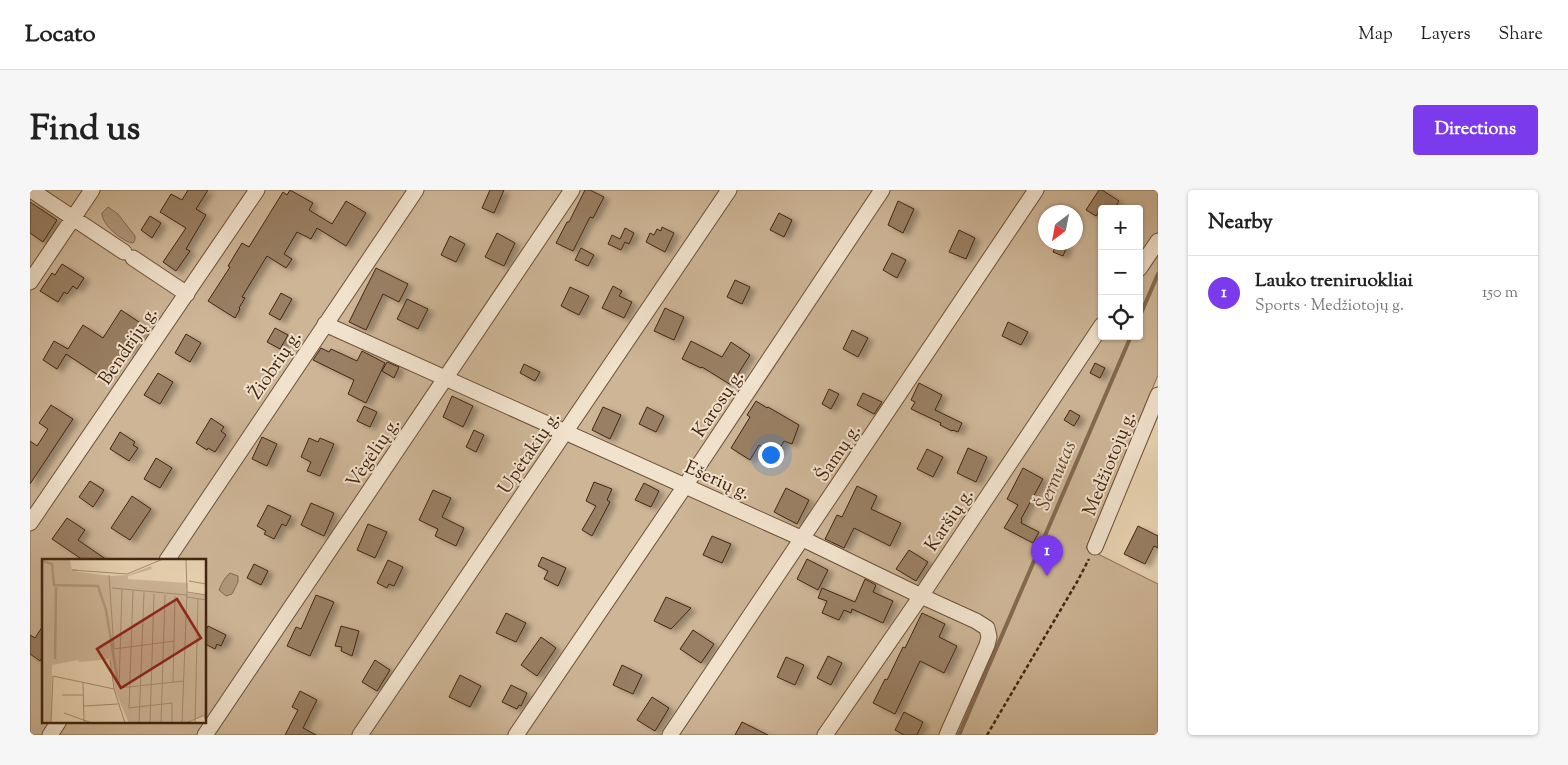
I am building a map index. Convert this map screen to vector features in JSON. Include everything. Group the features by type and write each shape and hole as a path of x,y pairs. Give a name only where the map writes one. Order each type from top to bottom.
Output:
{"street":[{"path":"31,190 187,294"},
{"path":"30,282 92,190"},
{"name":"Bendrijų g.","path":"30,523 257,190"},
{"name":"Žiobrių g.","path":"168,559 416,190"},
{"name":"Vėgėlių g.","path":"205,735 572,190"},
{"name":"Upėtakių g.","path":"360,735 729,190"},
{"name":"Karosų g.","path":"516,735 882,190"},
{"name":"Šamų g.","path":"670,735 1036,190"},
{"path":"1143,263 1158,241"},
{"name":"Ešerių g.","path":"325,324 803,539 976,621 987,628 989,637 987,645 947,735"},
{"name":"Karšių g.","path":"825,735 921,596 1098,331"},
{"name":"Medžiotojų g.","path":"1095,546 1158,395"},
{"path":"50,735 58,722"}],"path":[{"path":"988,735 1077,582 1095,546"}],"shaded area":[{"path":"30,190 1158,190 1158,375 1086,548 1158,584 1158,735 30,735"},
{"path":"108,207 118,214 135,236 133,243 119,236 105,222 102,213"},
{"path":"230,573 238,576 238,582 232,594 226,596 219,590 226,576"}],"building":[{"path":"188,190 208,190 196,209 206,215 186,249 190,251 176,271 163,262 186,228 160,212 171,194 182,200"},
{"path":"290,190 313,203 309,210 332,224 346,201 366,213 346,246 317,228 311,239 297,232 284,254 292,259 286,268 267,256 242,297 245,298 235,318 208,301 230,267 228,266 242,243 249,247 283,192 287,195"},
{"path":"490,190 504,190 494,213 482,208"},
{"path":"585,190 590,190 604,197 593,218 590,217 573,251 556,243"},
{"path":"1099,190 1119,201 1116,205 1098,205 1096,216 1086,210"},
{"path":"898,201 914,209 903,233 888,225"},
{"path":"30,202 57,220 43,242 30,233"},
{"path":"779,213 792,220 784,237 770,230"},
{"path":"150,216 161,223 152,238 141,230"},
{"path":"662,227 674,233 665,252 646,242 650,233 654,235 657,229 661,231"},
{"path":"625,228 634,233 629,244 625,242 621,250 608,244 612,235 620,239"},
{"path":"959,230 975,238 966,259 949,252"},
{"path":"497,233 515,243 504,266 485,257"},
{"path":"450,236 465,244 456,262 441,255"},
{"path":"581,248 594,255 588,266 575,260"},
{"path":"1054,250 1065,250 1063,256 1053,252"},
{"path":"892,253 906,260 897,278 883,270"},
{"path":"62,264 84,278 77,289 73,286 67,294 64,292 58,302 40,291 52,273 55,275"},
{"path":"376,268 408,284 399,302 383,294 366,330 349,322"},
{"path":"735,280 750,287 742,304 727,297"},
{"path":"613,286 622,291 619,296 632,302 624,318 602,308"},
{"path":"570,287 589,296 579,315 561,306"},
{"path":"281,293 292,299 280,320 269,314"},
{"path":"407,299 428,309 418,329 397,319"},
{"path":"665,308 684,317 674,340 654,331"},
{"path":"121,310 145,326 127,353 123,350 104,379 66,354 57,369 43,360 54,341 68,349 83,325 103,338"},
{"path":"1008,322 1028,332 1021,345 1002,336"},
{"path":"275,328 288,335 280,349 267,342"},
{"path":"852,330 868,338 858,357 843,349"},
{"path":"186,334 201,343 190,362 175,353"},
{"path":"691,341 722,357 731,342 750,355 731,385 702,367 682,359"},
{"path":"321,348 329,352 331,349 357,361 362,351 385,363 366,403 348,394 354,380 313,360"},
{"path":"387,362 399,367 394,378 382,371"},
{"path":"1095,363 1105,368 1100,378 1090,373"},
{"path":"524,364 540,372 535,381 520,373"},
{"path":"158,373 173,382 160,404 144,395"},
{"path":"919,383 942,395 935,410 962,423 958,432 952,431 940,425 941,423 911,409 915,402 911,400"},
{"path":"829,389 839,394 831,409 822,404"},
{"path":"863,393 882,402 874,414 857,405"},
{"path":"452,396 473,406 463,427 443,417"},
{"path":"756,401 799,425 792,444 784,441 776,455 759,445 750,460 731,448 750,417 747,415"},
{"path":"51,405 73,419 30,484 30,441 37,446 48,429 39,423"},
{"path":"364,406 377,412 370,427 357,421"},
{"path":"603,407 621,415 610,439 592,430"},
{"path":"647,407 664,416 656,432 639,424"},
{"path":"1070,410 1080,416 1074,426 1064,420"},
{"path":"211,418 224,427 221,431 226,435 215,452 208,448 207,450 196,443"},
{"path":"474,430 484,435 476,452 466,447"},
{"path":"120,432 135,442 133,445 138,448 129,461 110,449"},
{"path":"262,437 277,444 267,466 252,459"},
{"path":"309,438 318,442 320,438 334,444 320,476 307,471 311,462 301,457"},
{"path":"968,448 987,457 976,482 957,473"},
{"path":"927,449 943,457 933,477 917,469"},
{"path":"156,458 172,468 160,488 144,479"},
{"path":"1023,468 1043,479 1021,519 1021,523 1039,532 1033,543 1004,528 1018,505 1007,499"},
{"path":"90,481 104,490 93,507 79,497"},
{"path":"594,482 612,489 607,500 610,502 592,536 582,530 596,506 586,501"},
{"path":"644,483 659,491 651,507 635,500"},
{"path":"857,486 877,496 871,509 901,523 890,546 854,528 844,548 825,539 837,515 842,517"},
{"path":"786,488 809,500 797,524 774,512"},
{"path":"433,490 451,498 442,517 464,528 456,546 435,536 438,529 419,520"},
{"path":"132,496 151,509 130,540 111,528"},
{"path":"311,503 334,513 324,536 301,525"},
{"path":"268,505 291,516 286,526 282,524 274,539 264,534 266,531 257,526"},
{"path":"67,518 85,530 78,540 106,559 82,559 52,539"},
{"path":"368,524 387,532 375,558 357,550"},
{"path":"1138,526 1158,536 1158,548 1154,546 1145,564 1124,554"},
{"path":"712,536 731,544 722,563 703,555"},
{"path":"909,550 928,562 916,581 896,569"},
{"path":"542,557 566,568 558,586 544,579 548,571 538,566"},
{"path":"807,559 828,570 818,590 797,579"},
{"path":"388,560 403,567 394,586 389,584 387,588 377,583"},
{"path":"254,564 268,571 261,585 247,578"},
{"path":"865,579 876,585 873,592 893,601 883,623 852,609 851,613 844,610 839,620 822,613 827,601 818,598 822,588 855,602"},
{"path":"316,595 334,602 310,656 287,646 296,627 301,629"},
{"path":"666,597 691,608 671,629 654,621"},
{"path":"506,613 526,623 516,642 496,633"},
{"path":"922,613 945,624 939,637 957,646 944,673 920,661 895,714 873,703 903,647 905,648"},
{"path":"208,626 226,635 221,646 217,644 215,649 206,644 206,630"},
{"path":"341,626 359,631 352,656 341,651 342,647 335,646"},
{"path":"42,627 42,658 40,661 30,654 30,635 35,638"},
{"path":"693,630 714,644 701,663 680,649"},
{"path":"541,637 556,648 537,676 521,665"},
{"path":"828,656 842,663 831,685 817,678"},
{"path":"786,657 804,665 795,685 777,677"},
{"path":"375,660 390,670 377,691 362,682"},
{"path":"622,665 642,675 633,694 613,685"},
{"path":"460,675 481,686 470,707 449,697"},
{"path":"511,685 527,693 521,706 519,705 517,709 502,702"},
{"path":"300,691 317,700 303,728 316,735 285,735 298,710 292,707"},
{"path":"652,697 669,708 655,731 637,720"},
{"path":"904,712 923,722 917,735 904,735 895,730"},
{"path":"742,722 768,735 735,735"}],"waterway":[{"name":"Šermutas","path":"1143,309 1158,274"},
{"name":"Šermutas","path":"959,735 1129,340"}],"place":[{"name":"Lauko treniruokliai","path":"1047,576"}]}
